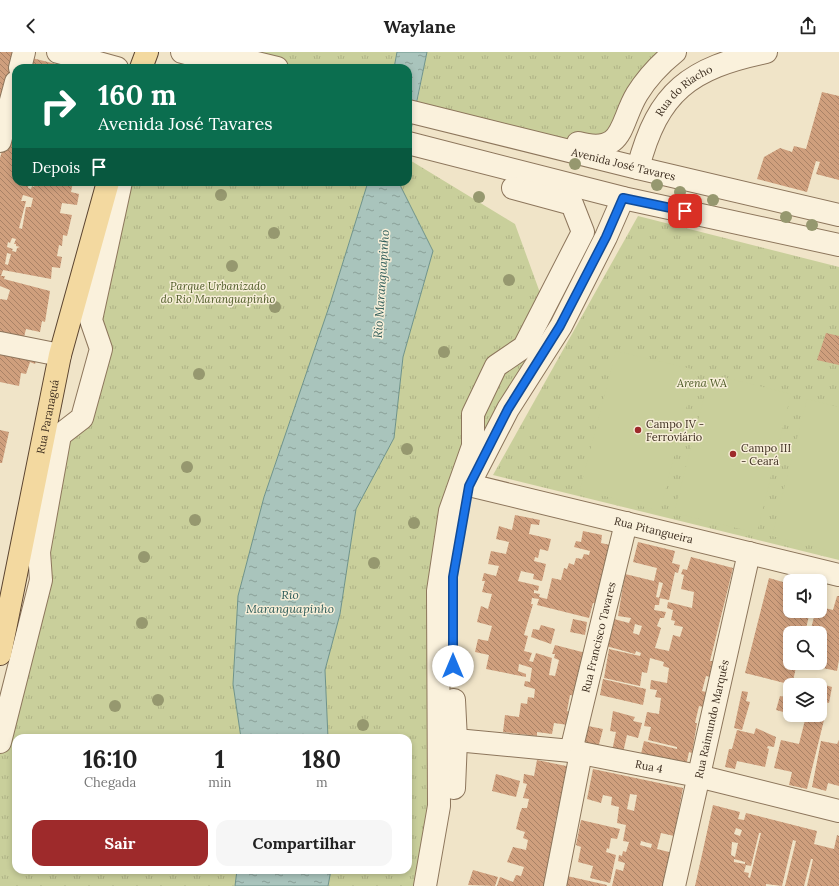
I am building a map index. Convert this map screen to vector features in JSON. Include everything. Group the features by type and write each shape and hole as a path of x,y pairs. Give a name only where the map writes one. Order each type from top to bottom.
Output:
{"main road":[{"path":"142,64 147,52"},
{"name":"Rua Paranaguá","path":"0,654 60,355 107,186"}],"street":[{"path":"21,64 24,52"},
{"path":"58,52 102,64"},
{"path":"182,52 228,64"},
{"path":"212,52 260,64"},
{"path":"412,102 474,122 593,147 601,147 610,144 617,136 638,92 660,64 675,52"},
{"name":"Rua do Riacho","path":"638,168 644,145 653,122 666,102 681,87 697,74 716,65 730,60 766,52"},
{"path":"0,141 12,97"},
{"name":"Avenida José Tavares","path":"412,112 474,122 638,168 839,215"},
{"path":"412,144 623,198 839,245"},
{"path":"0,742 42,580 39,552 60,435 82,418 101,349 90,320 120,186"},
{"path":"425,886 439,806 438,591 450,511 473,446 473,414 496,366 524,347 583,232 572,204 513,188"},
{"path":"440,886 453,807 456,740 453,666 453,577 469,486 508,409 560,326 606,237 623,198"},
{"path":"0,343 60,355"},
{"name":"Rua Pitangueira","path":"469,486 839,575"},
{"name":"Rua Francisco Tavares","path":"555,886 576,752 626,523"},
{"name":"Rua Raimundo Marquês","path":"674,886 749,553"},
{"name":"Rua 4","path":"456,740 576,752 698,776 839,811"}],"green space":[{"path":"212,52 397,52 395,64 261,64"},
{"path":"427,52 675,52 631,105 593,147 417,103"},
{"path":"412,161 515,224 551,323 459,486 444,583 431,886 328,886 330,874 412,874 412,734 328,734 325,670 340,614 356,509 394,438 403,357 433,251 400,186 412,186"},
{"name":"Parque Urbanizado do Rio Maranguapinho","path":"129,186 367,186 330,304 264,497 238,596 233,684 240,734 12,734 12,874 236,874 235,886 0,886 0,723 55,509"},
{"name":"Arena WA","path":"638,216 839,267 839,560 493,475"},
{"name":"Campo IV - Ferroviário","path":"616,351 696,370 660,511 580,489"},
{"name":"Campo III - Ceará","path":"710,374 791,394 757,533 674,513"},
{"path":"807,399 839,407 839,553 772,536"}],"water":[{"path":"397,52 427,52 412,125 412,64 395,64"},
{"name":"Rio Maranguapinho","path":"367,186 400,186 433,251 403,357 394,438 356,509 340,614 325,670 328,734 240,734 233,684 238,596 264,497 330,304"},
{"path":"236,874 330,874 328,886 235,886"}],"building":[{"path":"0,52 17,52 14,64 12,64 12,75 0,130"},
{"path":"32,58 56,64 29,64"},
{"path":"822,92 839,96 839,180 816,174 820,162 816,161 807,192 757,179 764,157 780,148 792,152 794,146 806,149"},
{"path":"12,114 12,186 28,186 28,188 31,189 32,186 72,186 71,192 79,194 77,205 62,203 60,213 72,215 67,236 63,235 62,246 59,245 57,256 62,257 60,268 52,267 51,279 3,270 1,276 5,276 4,279 50,291 45,322 42,321 40,332 26,329 23,341 0,335 0,299 7,300 10,290 0,286 0,158","holes":["23,195 33,198 31,207 26,207 22,229 19,228 26,201 21,201","12,238 16,239 14,244 20,247 17,248 16,252 7,247 8,242 10,243","7,253 11,254 8,265 5,264"]},
{"path":"826,333 839,336 839,365 817,360"},
{"path":"0,347 38,355 35,364 30,362 26,374 21,373 19,386 0,382"},
{"path":"0,430 9,432 2,463 0,463"},
{"path":"515,515 540,520 539,525 531,524 529,534 551,539 548,551 540,549 538,558 535,557 534,561 546,564 542,581 533,579 534,574 521,571 518,581 539,586 538,591 534,590 534,593 540,594 539,597 547,599 552,578 561,580 564,568 567,569 569,563 574,565 576,558 582,559 584,554 589,555 590,551 574,547 576,541 581,542 583,531 602,535 601,543 615,546 598,604 593,603 589,618 537,605 539,599 532,598 531,604 533,604 524,635 528,636 524,651 532,653 529,661 533,662 536,653 552,658 549,675 555,676 559,660 554,658 555,654 552,654 555,645 586,653 583,666 580,665 577,680 578,696 570,695 567,711 571,712 568,725 554,723 552,734 537,732 537,736 503,732 505,715 519,717 521,703 527,704 528,697 534,698 535,689 524,686 525,681 530,682 532,668 519,664 518,671 526,674 526,677 486,669 489,655 475,652 478,639 488,641 492,626 477,622 481,606 488,609 492,594 482,592 485,581 482,581 484,573 496,576 499,566 488,564 491,551 506,554 509,542 496,539 499,526 512,530"},
{"path":"638,542 675,551 672,563 680,565 678,573 675,572 669,600 660,598 659,605 655,605 654,610 666,612 664,618 660,618 657,626 661,628 655,648 669,651 673,635 680,637 683,627 674,625 675,621 671,620 673,610 667,608 668,602 692,608 694,592 681,589 684,575 681,574 683,569 687,570 691,557 733,568 710,661 713,661 710,677 706,676 702,691 706,692 703,707 699,706 695,723 697,723 692,753 689,752 686,766 641,754 644,741 677,749 677,747 648,740 651,727 644,726 647,712 659,714 661,698 655,697 657,690 650,689 651,680 667,683 669,668 663,666 664,662 650,658 647,673 642,672 640,686 604,678 609,649 640,656 641,653 636,651 635,654 606,646 614,619 629,623 631,618 618,616 625,574 654,581 657,568 633,562","holes":["659,582 663,583 659,598 656,597","635,624 642,626 639,635 633,633"]},
{"path":"769,578 783,582 783,618 808,618 807,626 783,626 783,670 795,670 794,678 783,678 783,683 745,673"},
{"path":"837,596 839,596 839,660 837,671 827,669 827,626 812,626 814,618 827,618 827,608 833,610"},
{"path":"573,619 587,622 585,635 570,632"},
{"path":"541,625 555,629 551,644 531,637 533,629 539,630"},
{"path":"603,679 646,689 643,705 600,695"},
{"path":"827,686 832,687 829,703 827,703"},
{"path":"742,691 748,692 746,701 750,702 742,730 734,728"},
{"path":"780,696 783,697 783,712 776,710"},
{"path":"613,711 635,717 633,721 642,723 638,738 627,735 623,753 612,751 616,732 610,731"},
{"path":"804,722 824,722 807,789 789,785 792,772 774,768 781,740 799,744"},
{"path":"588,726 603,729 598,748 584,744"},
{"path":"756,728 776,737 774,747 768,746 767,748 769,749 765,767 737,761 735,769 725,767 729,749 732,749 737,730 754,734"},
{"path":"839,740 839,786 828,783 826,791 812,787 821,741 837,744"},
{"path":"537,760 571,767 563,808 559,807 555,822 564,825 545,886 497,886 500,877 513,882 516,875 521,876 524,867 507,862 513,847 526,850 528,840 523,838 525,832 516,829 522,808 527,808 529,799 523,798 527,784 523,783 524,774 534,776"},
{"path":"593,769 683,788 674,836 661,833 657,849 673,853 665,886 612,886 616,869 623,871 625,863 618,861 619,855 622,856 623,851 626,852 629,842 623,841 626,825 617,823 619,807 611,805 612,797 603,795 601,803 587,799","holes":["630,794 637,795 634,811 627,809","641,841 652,844 651,848 640,845"]},
{"path":"496,774 520,781 516,797 492,791"},
{"path":"713,805 740,812 738,819 744,820 746,813 817,831 814,844 834,849 837,835 839,836 839,886 807,886 813,859 811,859 804,886 785,886 796,841 793,840 782,886 766,884 766,886 695,886","holes":["736,828 742,830 740,836 734,834","759,833 761,833 750,878 748,877 749,873 744,872 746,865 751,866","732,842 738,843 735,857 731,855","734,859 745,862 745,864 734,862"]},
{"path":"581,820 620,829 617,839 611,838 609,849 607,848 606,852 616,855 610,883 590,878 593,866 578,862 581,847 576,845"},
{"path":"473,870 498,877 495,886 468,885"},
{"path":"567,876 607,885 607,886 565,886"}],"place":[{"name":"Campo IV - Ferroviário","path":"638,430"},
{"name":"Campo III - Ceará","path":"733,454"}],"route":[{"path":"453,666 453,577 469,486 475,473 508,409 560,326 606,237 623,198 685,211"}]}
